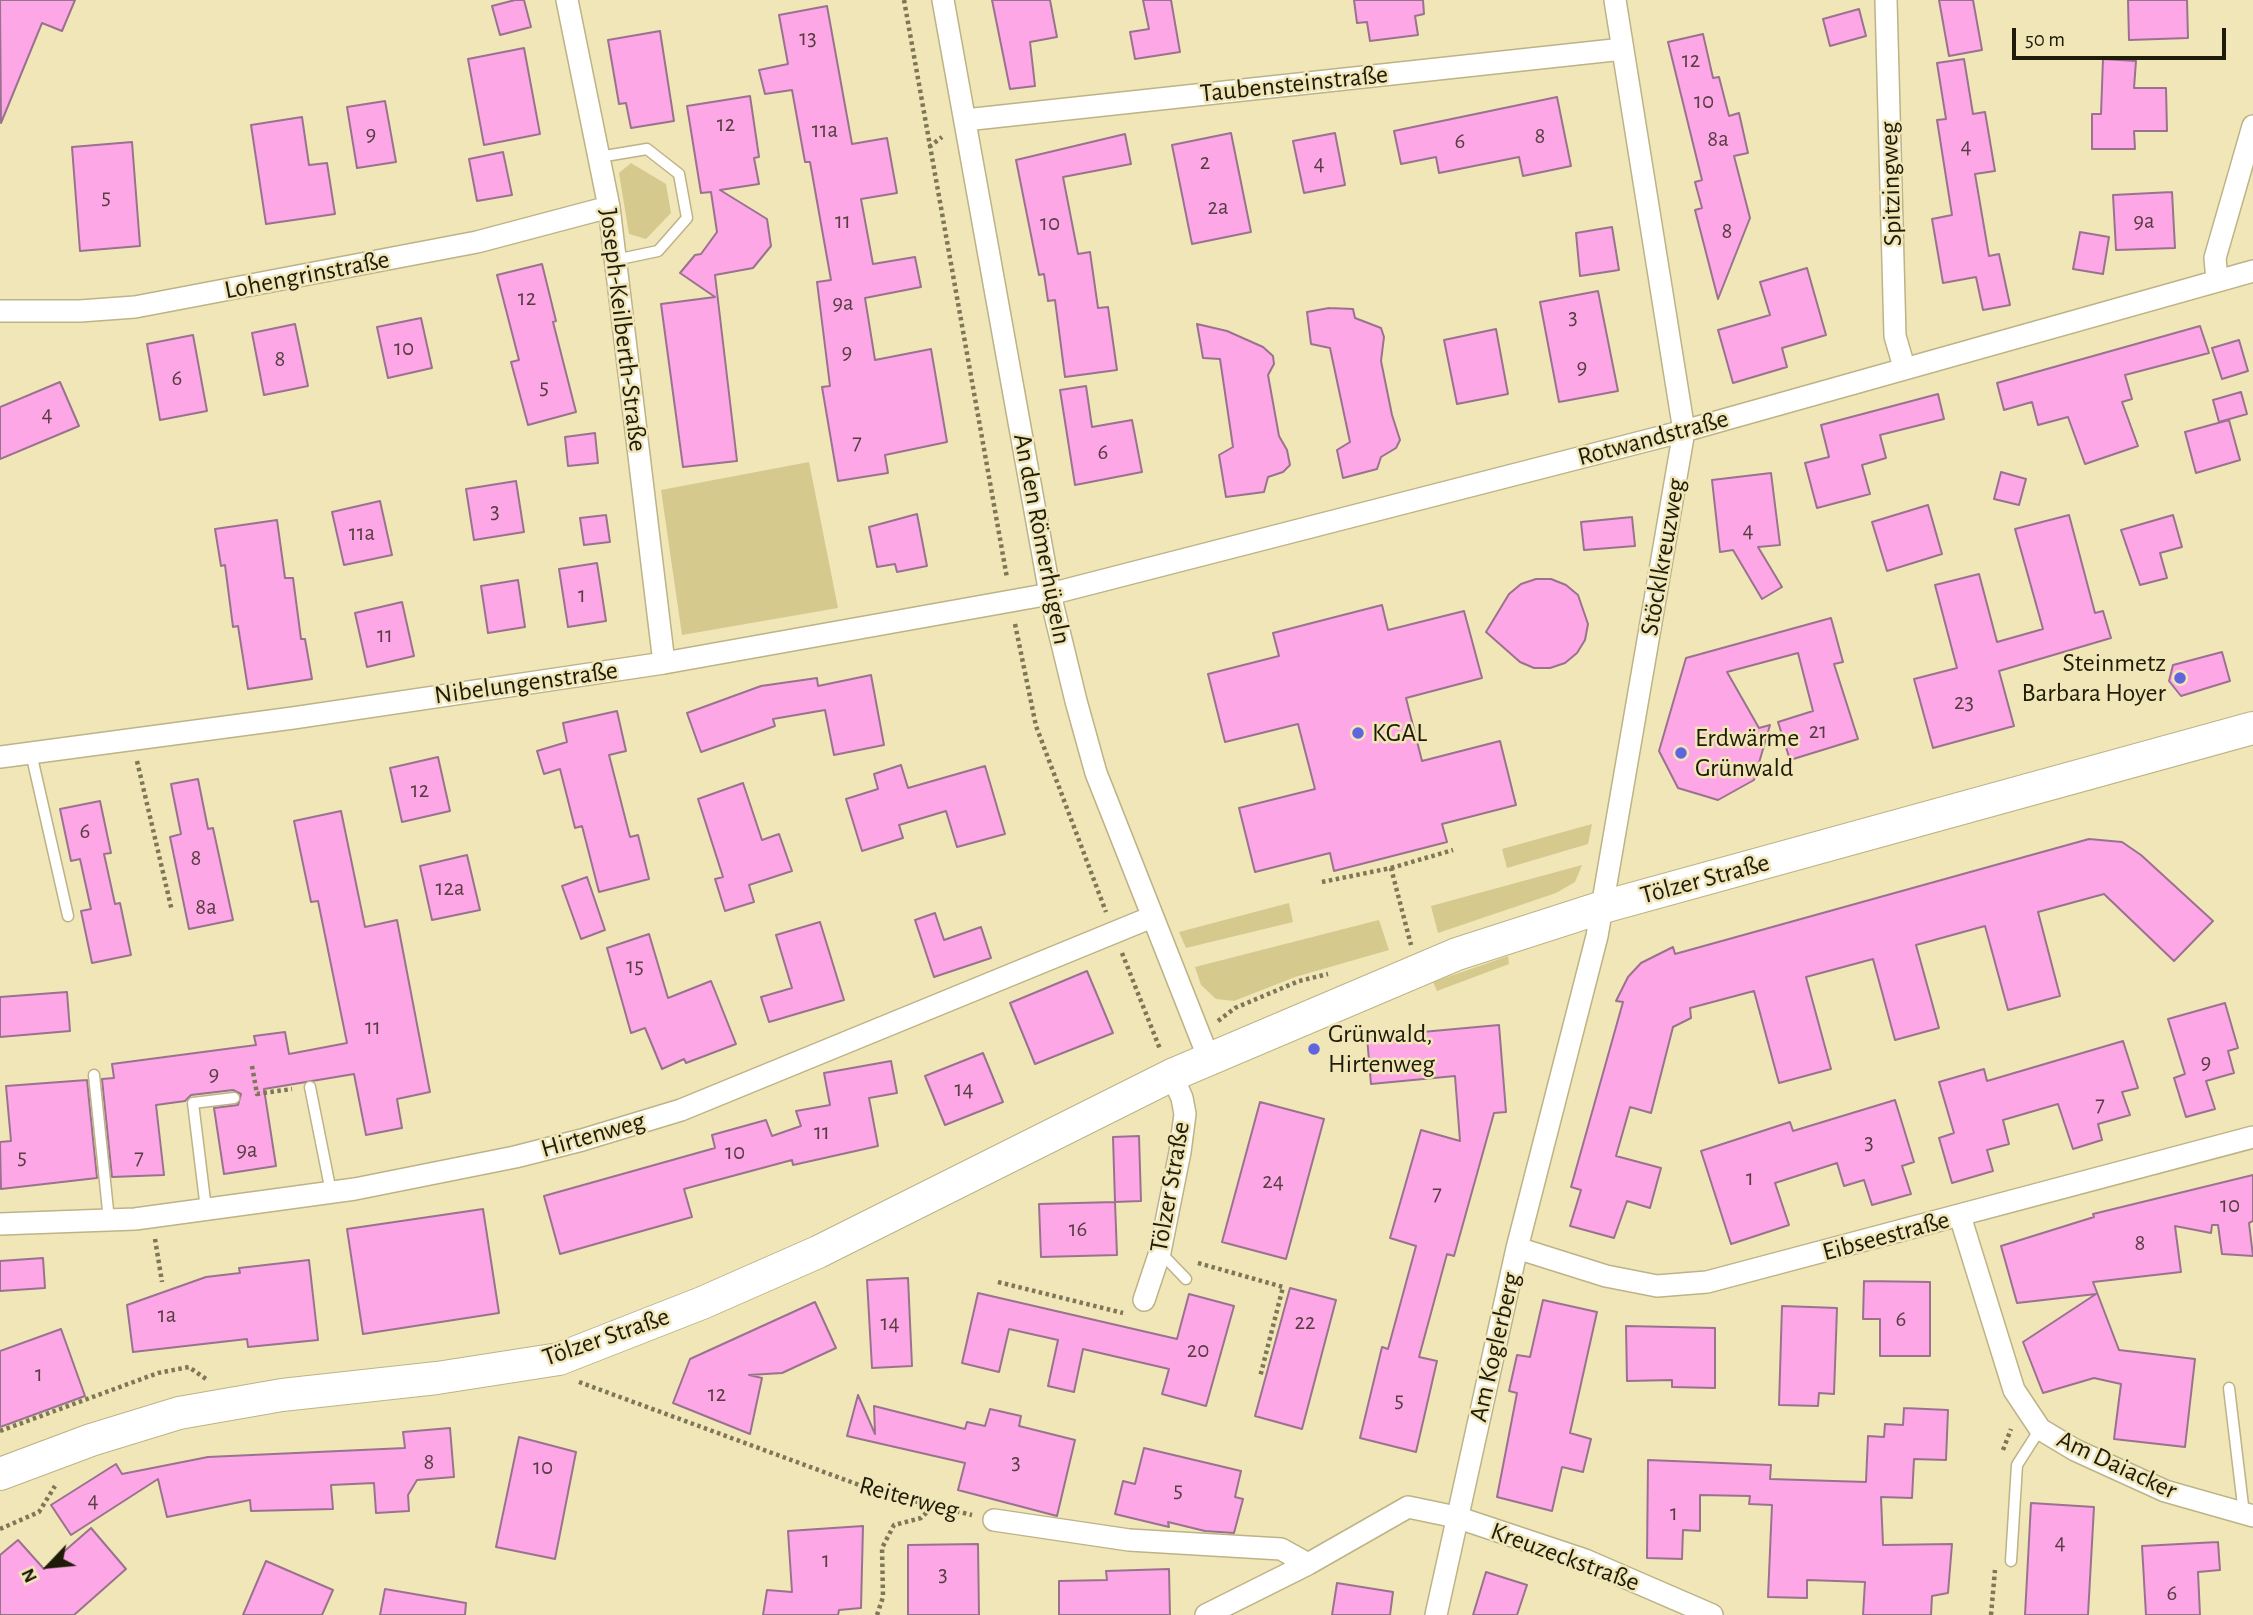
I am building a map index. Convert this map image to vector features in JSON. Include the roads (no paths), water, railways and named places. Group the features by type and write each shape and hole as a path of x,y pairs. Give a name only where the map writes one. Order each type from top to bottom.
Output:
{"main road":[{"name":"Tölzer Straße","path":"0,1474 91,1440 179,1413 282,1395 437,1378 559,1359 702,1303 818,1252 1172,1075 1457,954 1603,907 2253,728"}],"street":[{"name":"Joseph-Keilberth-Straße","path":"568,0 609,206 664,663"},
{"name":"An den Römerhügeln","path":"943,0 1049,594 1096,772 1209,1059"},
{"name":"Stöcklkreuzweg","path":"1603,907 1684,431 1615,0"},
{"name":"Spitzingweg","path":"1886,0 1895,335 1903,368"},
{"name":"Taubensteinstraße","path":"965,120 1623,49"},
{"path":"2217,280 2215,258 2253,126"},
{"name":"Lohengrinstraße","path":"0,311 80,311 149,305 477,242 609,206"},
{"name":"Rotwandstraße","path":"1049,594 1684,431 2253,271"},
{"name":"Nibelungenstraße","path":"0,757 664,663 1049,594"},
{"name":"Am Koglerberg","path":"1436,1615 1517,1248 1603,907"},
{"name":"Hirtenweg","path":"0,1224 109,1220 206,1209 331,1192 515,1157 681,1110 1152,917"},
{"name":"Tölzer Straße","path":"1144,1300 1160,1252 1185,1114 1182,1098 1172,1075"},
{"name":"Eibseestraße","path":"1517,1248 1606,1276 1657,1286 1707,1282 2253,1137"},
{"name":"Am Daiacker","path":"1960,1216 2014,1390 2040,1429 2075,1450 2165,1491 2248,1515"},
{"path":"1206,1615 1308,1564 1408,1507 1456,1517"},
{"name":"Kreuzeckstraße","path":"1456,1517 1585,1560 1712,1615"},
{"name":"Reiterweg","path":"994,1520 1129,1540 1281,1549 1308,1564"}],"lane":[{"path":"599,157 647,149 679,174 687,218 659,251 615,260"},
{"path":"31,753 68,916"},
{"path":"94,1075 109,1220"},
{"path":"310,1087 331,1192"},
{"path":"206,1209 193,1103 234,1098"},
{"path":"1160,1252 1186,1279"},
{"path":"2229,1388 2248,1515"},
{"path":"2011,1561 2017,1465 2040,1429"}],"place":[{"name":"Steinmetz Barbara Hoyer","path":"2180,678"},
{"name":"KGAL","path":"1358,733"},
{"name":"Erdwärme Grünwald","path":"1681,753"},
{"name":"Grünwald, Hirtenweg","path":"1314,1049"}]}
